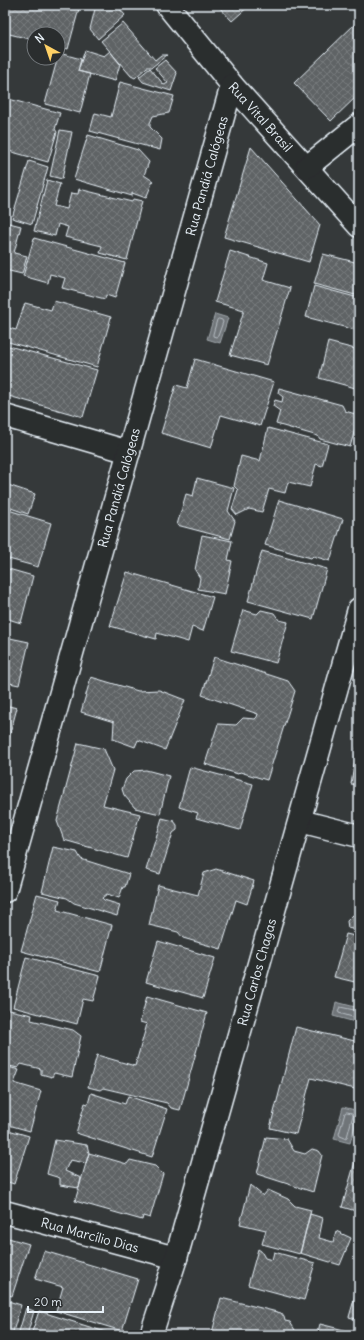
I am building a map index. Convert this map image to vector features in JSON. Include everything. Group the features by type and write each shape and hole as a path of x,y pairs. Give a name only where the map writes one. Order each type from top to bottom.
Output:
{"street":[{"name":"Rua Vital Brasil","path":"167,5 232,85 359,226"},
{"name":"Rua Pandiá Calógeas","path":"5,891 232,85"},
{"path":"307,167 359,124"},
{"path":"5,416 129,452"},
{"name":"Rua Carlos Chagas","path":"151,1335 176,1258 357,620"},
{"path":"300,821 359,836"},
{"name":"Rua Marcílio Dias","path":"5,1212 176,1258"}],"water":[{"path":"215,314 228,318 220,343 207,339"},
{"path":"336,1002 359,1008 359,1023 333,1016"},
{"path":"343,1107 359,1111 350,1143 334,1139"}],"building":[{"path":"5,5 80,5 68,49 66,48 66,26 26,26 26,38 5,33"},
{"path":"96,5 116,5 125,15 98,39 90,29"},
{"path":"217,5 250,5 232,21"},
{"path":"357,22 359,24 359,94 331,121 294,83"},
{"path":"123,23 155,60 161,55 167,55 152,67 147,67 135,78 131,76 101,41"},
{"path":"85,50 104,56 110,51 120,64 115,81 78,71"},
{"path":"66,55 81,59 78,71 90,74 80,113 45,104 55,66 66,66"},
{"path":"165,60 177,73 171,91 143,82 139,77 150,68 164,85 168,83 155,68"},
{"path":"120,82 174,96 169,113 153,116 150,123 150,127 162,139 160,150 90,131 95,113 111,117"},
{"path":"5,98 60,113 55,129 57,132 48,162 5,150"},
{"path":"60,130 72,132 62,179 50,176"},
{"path":"88,135 138,150 149,162 144,175 153,181 146,198 132,193 132,196 74,179"},
{"path":"251,147 320,225 309,262 224,237"},
{"path":"29,161 48,167 32,224 12,218"},
{"path":"47,180 60,184 54,206 67,209 71,193 78,194 79,189 132,202 133,199 142,201 127,260 100,253 102,246 65,237 68,227 58,224 55,236 34,231"},
{"path":"5,222 21,226 14,253 27,256 22,274 5,270"},
{"path":"34,238 125,263 115,298 106,295 105,299 62,288 65,278 50,274 48,283 23,276"},
{"path":"230,251 268,263 263,280 290,288 267,365 230,355 244,310 215,302"},
{"path":"323,254 359,263 359,296 314,284"},
{"path":"314,286 359,298 359,331 306,317"},
{"path":"54,301 111,317 97,367 5,341 5,327 16,330 25,303 51,310"},
{"path":"328,342 359,350 359,389 319,378"},
{"path":"5,345 97,370 83,417 5,395 8,381 5,381"},
{"path":"195,359 274,382 260,426 221,415 211,448 161,433 176,385 187,388"},
{"path":"279,388 342,405 345,411 359,415 350,447 320,439 318,436 276,424 280,411 273,406 275,400 282,402 283,397 278,393"},
{"path":"268,428 328,444 322,466 316,464 310,487 288,482 285,493 269,489 262,512 249,509 237,515 232,509 238,490 234,486 241,456 260,461"},
{"path":"197,478 234,488 228,511 235,521 230,539 177,525 186,494 193,496"},
{"path":"5,484 35,494 28,514 5,506"},
{"path":"279,500 343,519 330,561 313,556 311,558 265,545"},
{"path":"5,509 51,523 38,567 5,558"},
{"path":"202,535 232,541 228,560 232,561 225,594 198,589 200,578 195,570"},
{"path":"262,551 327,569 313,619 248,601"},
{"path":"5,568 33,576 21,623 5,618"},
{"path":"127,572 213,597 203,631 192,627 188,642 157,633 156,639 110,626"},
{"path":"243,610 257,614 261,610 274,613 279,620 288,622 276,663 231,651"},
{"path":"5,637 29,642 19,685 5,682"},
{"path":"214,657 288,681 295,691 267,780 240,772 238,774 205,764 218,724 236,725 243,718 255,719 258,714 202,695"},
{"path":"91,677 138,691 159,690 185,700 165,750 138,740 135,747 113,739 114,722 81,712"},
{"path":"5,705 17,708 8,741 5,740"},
{"path":"359,737 359,785 351,784"},
{"path":"78,743 104,749 113,770 103,805 140,814 127,858 64,840 57,821"},
{"path":"190,767 253,784 240,830 196,818 198,813 179,807"},
{"path":"146,770 169,776 160,814 135,808 124,795 122,789 126,779 134,771"},
{"path":"162,818 174,821 177,825 177,830 173,833 160,874 146,870"},
{"path":"53,847 77,852 81,859 129,874 125,887 123,887 119,898 107,894 102,898 120,905 117,916 74,903 67,898 42,892"},
{"path":"216,869 254,881 247,904 236,900 221,949 183,938 178,932 149,925 158,885 198,895 204,873"},
{"path":"37,894 60,900 57,910 112,925 100,972 21,951"},
{"path":"353,915 359,916 359,931 348,928 347,921"},
{"path":"346,934 359,937 359,983 334,977"},
{"path":"158,941 215,958 203,998 146,982"},
{"path":"26,957 100,976 93,1001 83,999 77,1024 13,1007"},
{"path":"147,996 207,1013 180,1110 171,1108 167,1103 103,1088 100,1090 88,1087 97,1055 135,1066 147,1024 140,1022"},
{"path":"5,1009 32,1015 31,1020 73,1030 81,1036 72,1077 54,1073 52,1077 41,1074 41,1069 21,1064 18,1068 5,1065"},
{"path":"296,1027 359,1042 359,1090 311,1078 296,1134 270,1128"},
{"path":"5,1066 19,1070 14,1083 41,1091 30,1131 5,1124"},
{"path":"91,1093 125,1104 128,1096 167,1109 152,1157 76,1133 85,1103 88,1104"},
{"path":"5,1129 29,1136 14,1184 5,1181"},
{"path":"266,1137 287,1139 294,1151 305,1154 312,1149 319,1151 322,1155 313,1192 257,1174"},
{"path":"55,1140 87,1145 89,1153 86,1163 70,1160 65,1171 81,1178 79,1188 60,1185 60,1178 47,1174"},
{"path":"89,1153 127,1164 130,1160 155,1166 163,1174 150,1218 143,1216 142,1220 75,1201"},
{"path":"357,1155 359,1156 359,1200 356,1211 342,1207"},
{"path":"250,1185 263,1196 268,1190 288,1199 295,1206 311,1210 300,1254 262,1244 266,1230 240,1224"},
{"path":"310,1214 323,1218 319,1238 333,1242 336,1231 351,1238 340,1265 300,1253"},
{"path":"5,1237 29,1244 12,1296 5,1294"},
{"path":"258,1249 265,1258 272,1260 274,1252 315,1263 304,1300 248,1285"},
{"path":"44,1251 138,1279 122,1331 56,1311 63,1287 35,1279"},
{"path":"358,1286 359,1287 359,1320 349,1317"},
{"path":"221,1298 281,1313 285,1321 290,1322 298,1335 286,1335 284,1331 281,1331 280,1335 214,1335 212,1333"},
{"path":"5,1300 21,1305 12,1335 5,1335"},
{"path":"26,1308 34,1311 27,1335 18,1335"},
{"path":"39,1311 115,1335 31,1335"},
{"path":"320,1324 352,1332 351,1335 317,1335"}]}
